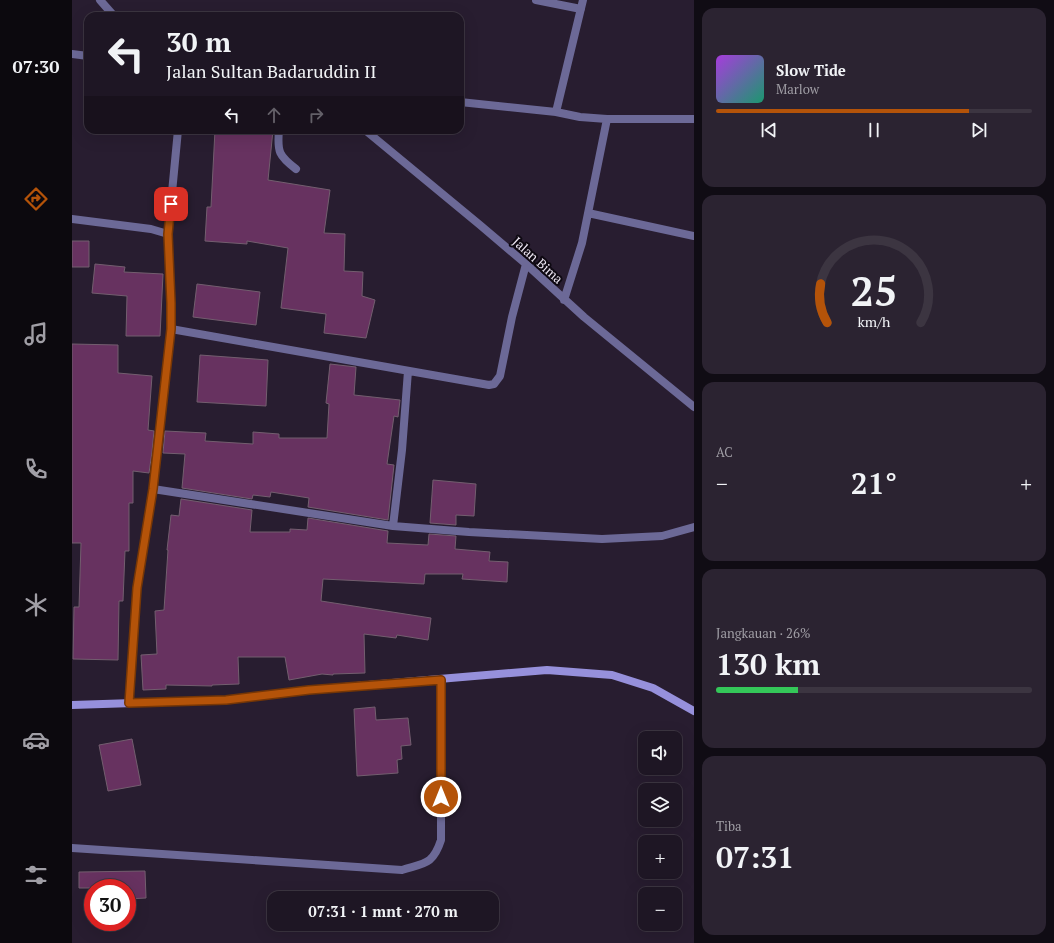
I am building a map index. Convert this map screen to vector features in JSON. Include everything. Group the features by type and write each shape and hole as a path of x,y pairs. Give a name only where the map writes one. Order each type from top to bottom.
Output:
{"street":[{"path":"100,0 110,12"},
{"path":"536,0 581,9"},
{"path":"556,112 583,0"},
{"path":"72,54 84,56"},
{"path":"464,102 607,119 694,119"},
{"path":"564,300 582,243 607,119"},
{"path":"129,703 137,588 153,489 171,329 168,234 178,134"},
{"path":"278,134 277,144 282,158 296,169"},
{"name":"Jalan Bima","path":"370,134 526,264 564,300 694,407"},
{"path":"588,213 694,236"},
{"path":"72,219 151,230 168,234"},
{"path":"171,329 489,385 494,384 500,376 512,318 526,264"},
{"path":"393,526 402,450 408,371"},
{"path":"153,489 393,526 602,539 662,536 694,527"},
{"path":"72,705 226,700 309,690 547,670 612,675 653,688 694,711"},
{"path":"72,848 402,870 427,862 437,852 440,840 441,680"}],"building":[{"path":"215,134 273,134 268,180 330,190 324,233 345,234 344,271 363,272 362,296 375,300 366,338 324,333 326,314 281,308 288,248 247,241 247,244 205,241 207,207 211,207"},
{"path":"72,241 89,241 89,267 72,267"},
{"path":"95,264 125,267 124,272 163,274 160,336 126,336 127,296 92,293"},
{"path":"197,284 260,292 256,325 193,317"},
{"path":"72,344 118,345 118,373 152,376 148,430 154,431 152,452 149,473 133,471 133,503 129,503 129,551 125,551 123,601 119,601 118,660 73,659 74,607 79,607 81,543 72,543"},
{"path":"200,355 268,360 266,406 197,402"},
{"path":"330,364 356,367 354,395 400,400 398,417 394,416 387,464 394,465 388,520 308,507 309,498 271,492 270,497 253,495 252,499 182,488 185,454 163,453 165,431 206,433 205,441 253,444 253,432 279,434 279,438 327,438 329,404 326,403"},
{"path":"433,480 476,484 474,516 456,515 456,525 430,523"},
{"path":"181,499 252,510 250,532 290,532 290,529 307,530 308,518 388,531 387,543 428,545 429,534 456,536 455,549 490,552 489,561 508,562 507,582 462,579 463,574 425,574 424,584 323,579 321,601 431,618 428,640 397,635 396,638 364,634 365,673 333,675 322,674 289,680 285,657 238,657 239,684 212,686 166,685 166,689 143,690 141,655 157,654 155,611 164,610 167,550 171,515 179,516"},
{"path":"375,707 376,720 408,718 411,745 401,746 402,759 397,760 398,773 357,776 354,709"},
{"path":"132,739 141,785 108,791 99,745"},
{"path":"145,871 146,898 136,899 136,879 84,879 84,888 79,888 79,872"}],"route":[{"path":"171,204 168,234 171,329 153,489 137,588 129,703 226,700 309,690 441,680 441,797"}]}
